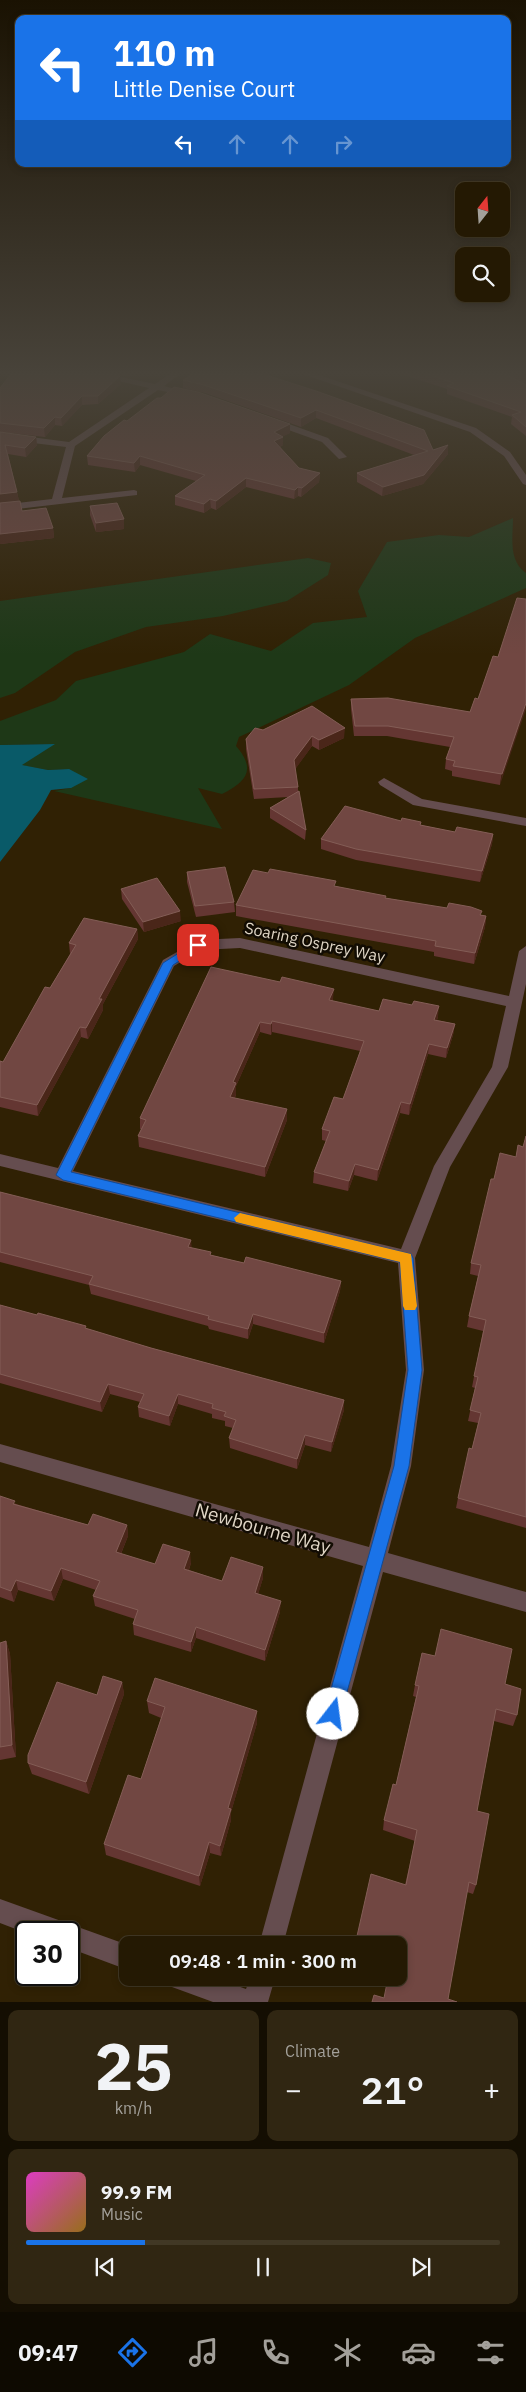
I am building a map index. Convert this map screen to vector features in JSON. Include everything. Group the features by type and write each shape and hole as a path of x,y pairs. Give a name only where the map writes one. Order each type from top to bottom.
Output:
{"street":[{"path":"56,502 65,467"},
{"path":"516,467 526,482"},
{"path":"0,508 134,493"},
{"path":"384,782 418,802 526,822"},
{"name":"Soaring Osprey Way","path":"63,1175 168,963 198,945 240,943 514,1002"},
{"path":"273,1936 401,1466 415,1370 406,1258 442,1166 500,1066 526,951"},
{"path":"0,1160 406,1258"},
{"name":"Newbourne Way","path":"0,1452 526,1602"},
{"path":"0,1911 29,1921"},
{"path":"80,1940 119,1955"},
{"path":"204,1986 248,2002"},
{"path":"255,2002 260,1986"}],"green space":[{"path":"513,518 512,541 514,555 520,568 526,573 526,588 415,638 349,685 239,737 236,746 246,762 247,769 243,780 222,794 198,788 222,829 54,791 71,788 69,769 48,770 21,765 54,744 0,745 0,721 56,700 76,681 184,652 210,634 271,651 313,623 367,617 358,591 387,542 439,535 469,537"},
{"path":"308,558 331,563 328,575 287,601 223,616 146,627 75,652 15,693 0,698 0,601"}],"water":[{"path":"55,744 22,765 48,770 69,769 88,779 71,788 51,790 40,810 0,862 0,745"}],"building":[{"path":"0,467 11,467 17,492 0,494"},
{"path":"179,467 298,467 320,473 302,488 298,487 295,490 246,478 216,501 210,499 204,504 175,496 205,475"},
{"path":"375,467 430,467 424,475 383,487 357,473"},
{"path":"20,501 22,511 46,508 53,528 0,534 0,503"},
{"path":"117,503 124,519 96,523 90,506"},
{"path":"517,598 526,599 526,703 502,774 453,766 455,761 446,759 454,737 388,726 355,726 351,699 388,698 470,712 475,698 478,699 493,656 498,657"},
{"path":"312,706 345,728 319,740 312,736 294,760 298,787 254,789 246,739 255,728 263,730"},
{"path":"299,791 306,830 270,808"},
{"path":"345,806 401,821 402,818 421,822 420,825 455,832 457,827 493,834 482,871 356,849 321,839"},
{"path":"225,867 234,902 195,906 187,872"},
{"path":"270,869 336,881 334,886 386,896 385,898 447,908 449,903 482,911 480,915 486,916 475,953 435,946 436,941 236,905 253,870 268,873"},
{"path":"157,878 180,911 143,922 121,889"},
{"path":"84,918 137,929 99,999 102,999 86,1028 80,1027 37,1105 0,1097 0,1061 3,1062 45,987 50,988 76,945 69,943"},
{"path":"211,967 280,982 282,977 334,989 329,1000 379,1011 383,999 412,1005 414,1001 439,1006 434,1020 455,1024 447,1048 429,1044 410,1104 401,1102 378,1170 355,1164 349,1181 314,1172 330,1131 322,1129 334,1097 343,1099 364,1041 272,1021 271,1024 260,1022 233,1082 236,1083 230,1097 287,1109 265,1167 138,1136 146,1120 140,1118"},
{"path":"526,1136 526,1517 458,1498 469,1448 472,1449 481,1413 470,1410 478,1377 474,1376 486,1320 469,1316 481,1265 471,1263 491,1179 494,1179 500,1153 516,1157 518,1145 523,1147"},
{"path":"0,1192 191,1240 188,1247 211,1252 210,1255 244,1263 246,1257 341,1281 324,1333 253,1314 248,1329 208,1319 209,1316 89,1284 93,1276 0,1252"},
{"path":"0,1305 86,1326 85,1328 151,1348 344,1400 332,1442 305,1435 297,1459 229,1438 236,1420 224,1416 226,1412 212,1408 213,1404 178,1394 169,1416 138,1407 144,1394 108,1384 100,1402 0,1374"},
{"path":"0,1496 15,1501 13,1504 88,1525 93,1514 127,1525 116,1552 155,1564 163,1544 190,1552 184,1569 222,1581 231,1557 263,1567 255,1593 281,1601 265,1650 196,1627 191,1642 133,1624 138,1610 93,1596 100,1581 61,1568 51,1591 16,1580 11,1591 0,1587"},
{"path":"441,1629 512,1649 505,1684 521,1689 517,1715 496,1709 477,1811 489,1814 476,1885 469,1882 448,1999 457,2002 372,2002 374,1995 384,1998 386,1986 407,1986 407,1936 357,1936 371,1874 406,1885 417,1830 384,1820 393,1784 396,1785 419,1686 415,1685 422,1653 435,1656"},
{"path":"6,1641 12,1745 0,1747 0,1643"},
{"path":"103,1676 122,1682 86,1782 28,1763 28,1755 57,1682 97,1695"},
{"path":"155,1678 257,1711 228,1808 231,1809 220,1846 209,1842 199,1876 104,1844 128,1775 141,1779 165,1707 147,1701"}],"slow traffic":[{"path":"240,1218 406,1258 410,1306"}],"route":[{"path":"198,945 168,963 63,1175 406,1258 415,1370 401,1466 333,1714"}]}
